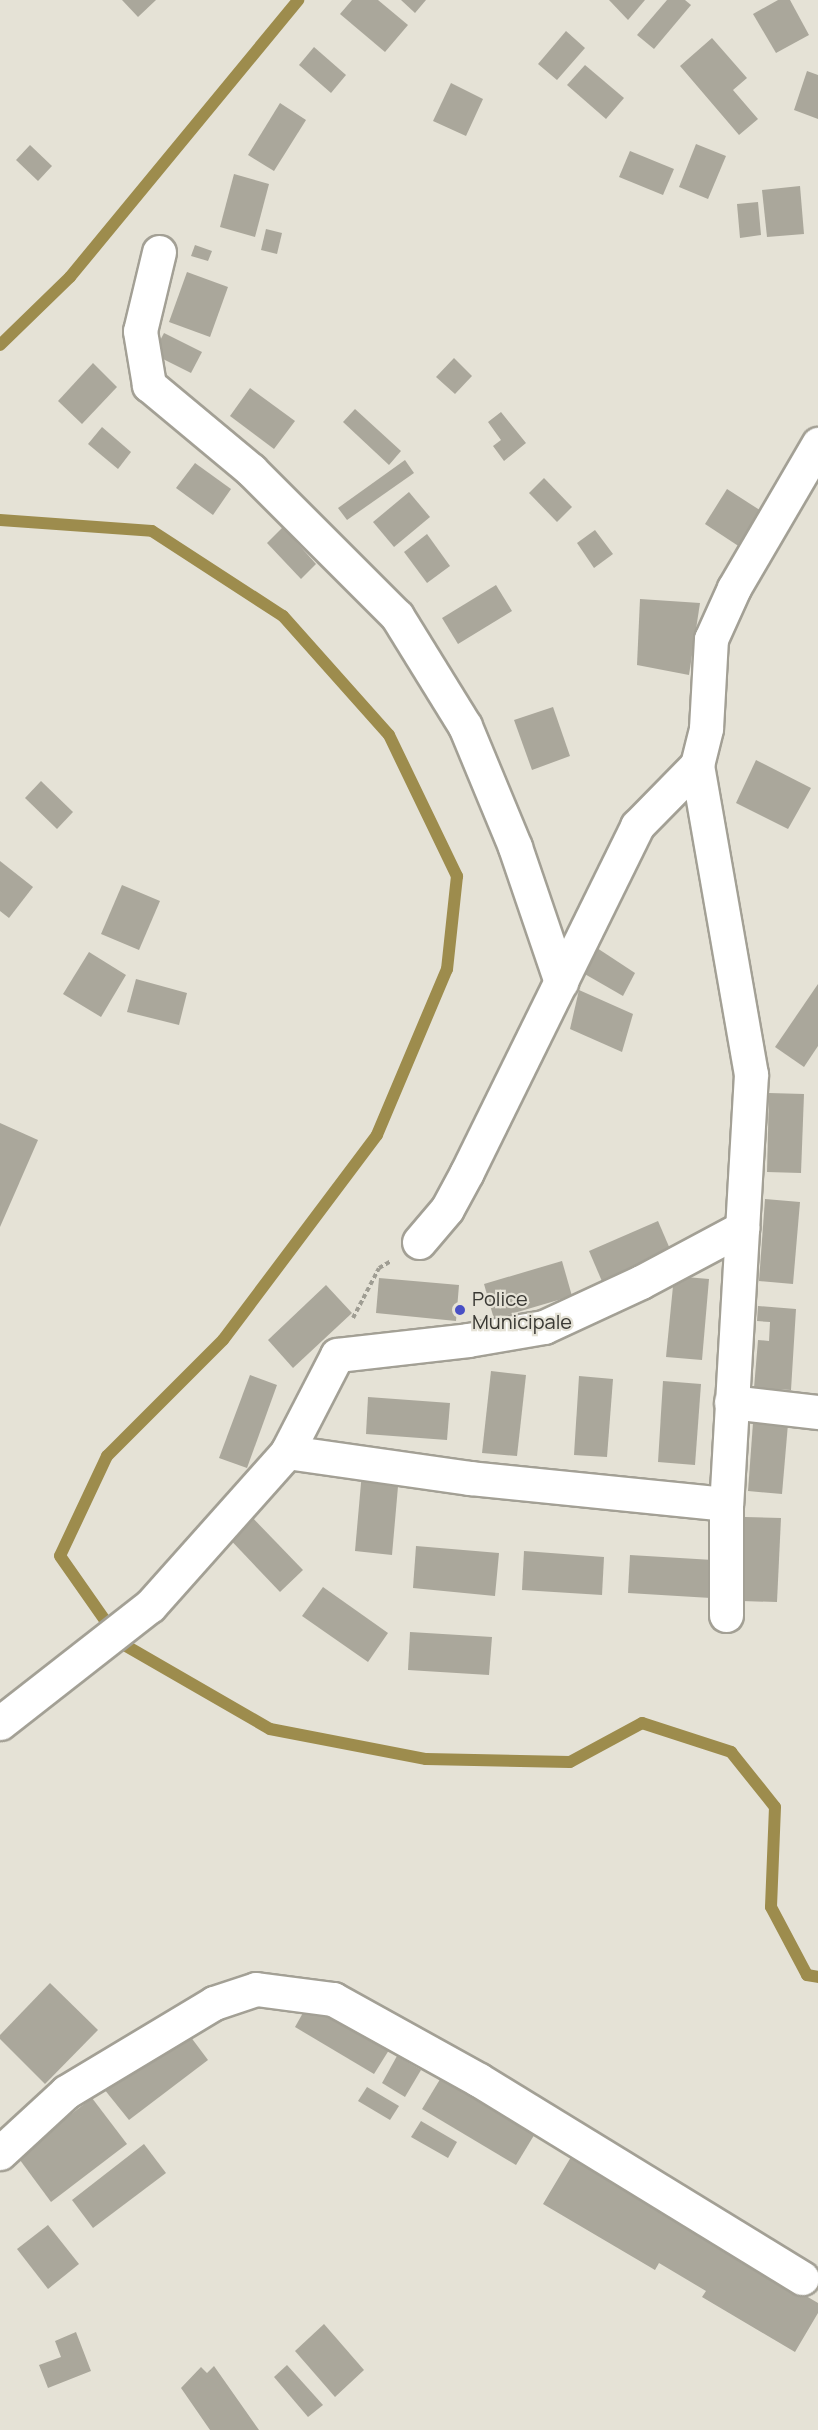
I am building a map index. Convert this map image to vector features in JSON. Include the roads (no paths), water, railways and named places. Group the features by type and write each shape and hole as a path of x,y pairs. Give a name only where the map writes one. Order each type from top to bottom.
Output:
{"street":[{"path":"159,252 140,331 149,385 251,470 397,616 465,726 515,847 561,982"},
{"path":"726,1615 726,1504 751,1074 697,765 706,728 711,639 734,588 818,444"},
{"path":"419,1242 447,1209 637,826 697,765"},
{"path":"0,1723 93,1647 150,1606 287,1452 337,1355 468,1340 544,1327 641,1282 742,1228"},
{"path":"731,1402 818,1412"},
{"path":"287,1452 482,1480 726,1504"},
{"path":"0,2153 66,2092 214,2003 256,1989 333,1999 479,2080 802,2278"}],"waterway":[{"path":"0,345 70,277 298,0"},
{"path":"0,520 152,531 283,616 389,735 457,876 447,969 377,1135 223,1340 107,1456 60,1556 121,1643 270,1729 426,1759 570,1762 642,1723 731,1752 775,1807 771,1907 807,1975 818,1977"}],"place":[{"name":"Police Municipale","path":"460,1310"}]}
